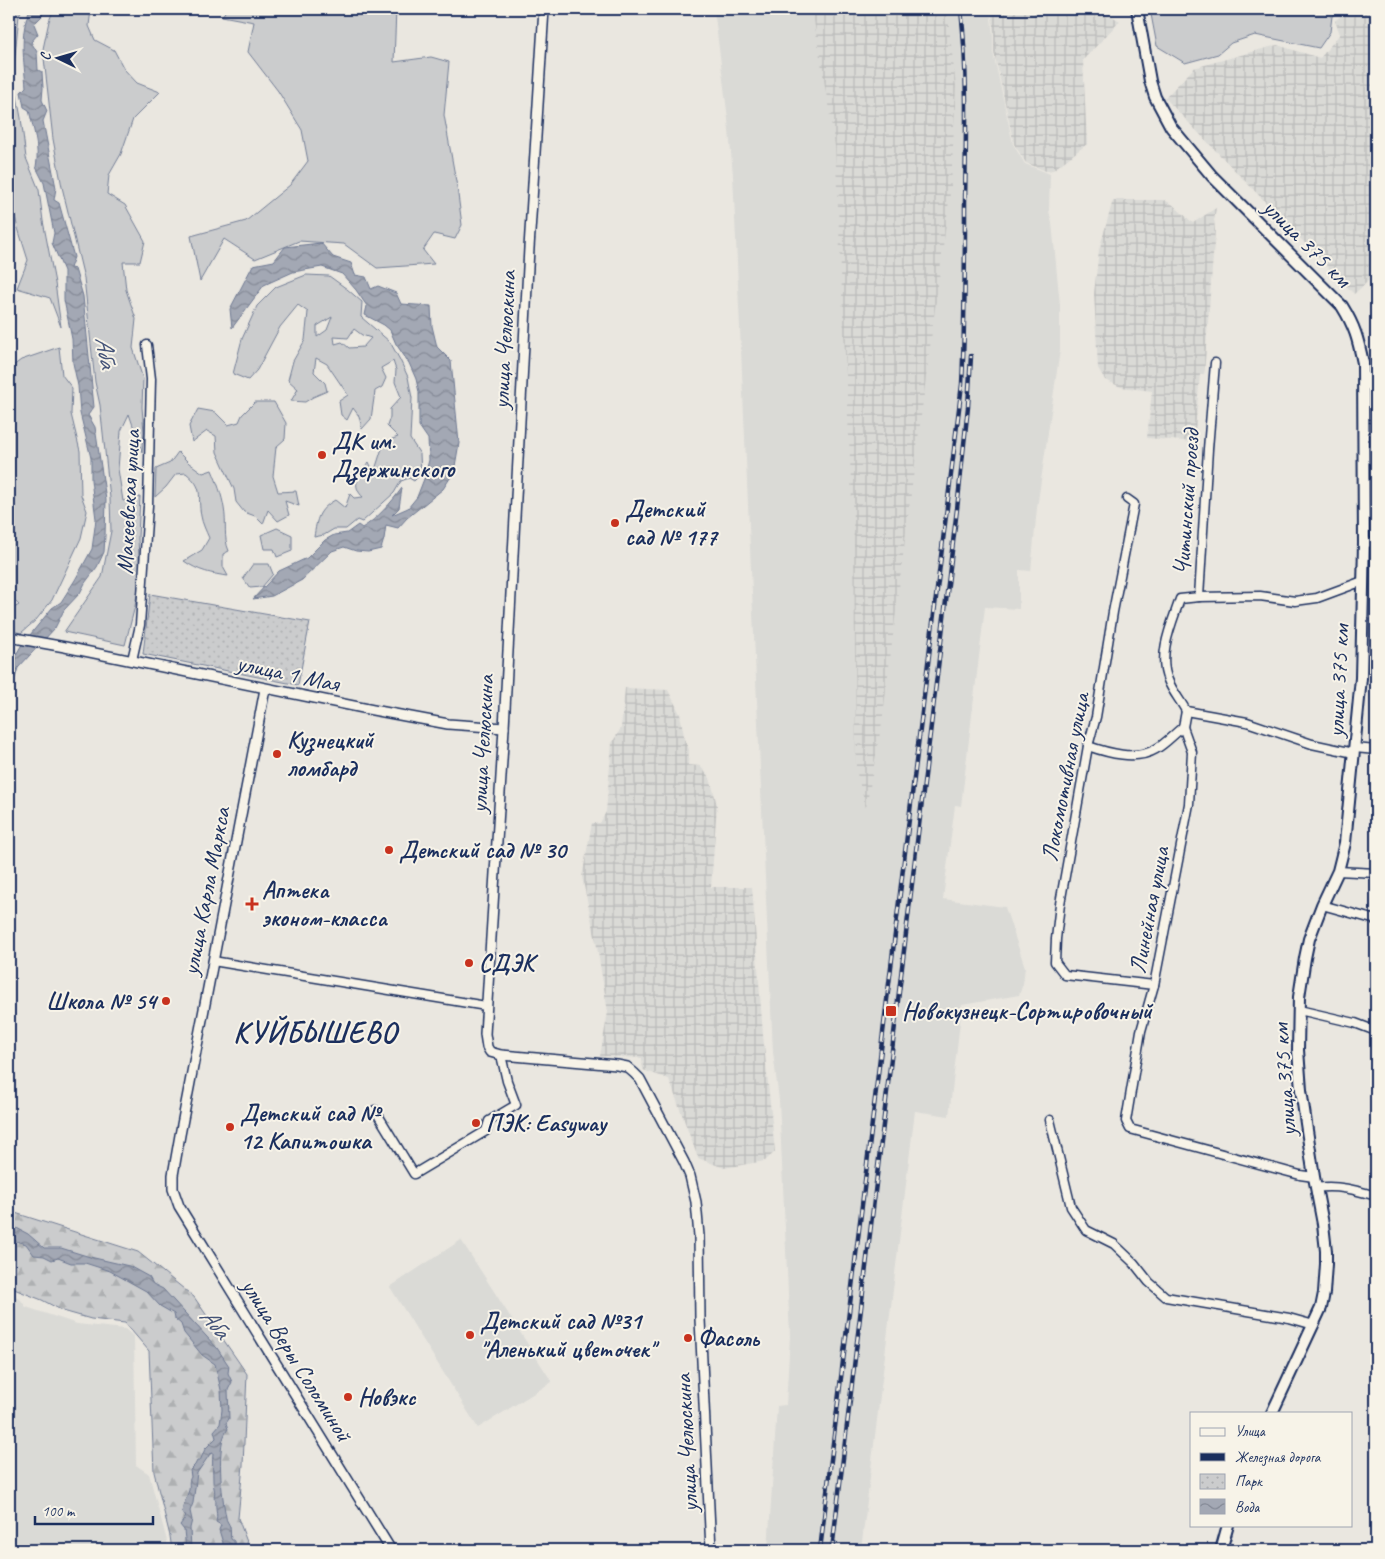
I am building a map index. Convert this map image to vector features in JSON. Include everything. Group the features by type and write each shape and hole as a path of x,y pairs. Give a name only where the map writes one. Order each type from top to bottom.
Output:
{"main road":[{"name":"улица 375 км","path":"1137,9 1152,89 1171,128 1212,176 1342,306 1353,324 1359,341 1363,363 1364,543 1361,678 1345,843 1338,871 1322,905 1310,939 1299,997 1298,1050 1300,1080 1323,1224 1326,1264 1324,1293 1321,1308 1314,1325 1272,1412"},
{"path":"1222,1550 1228,1526"}],"street":[{"name":"улица Челюскина","path":"544,9 528,257 504,728 486,1006 486,1046 490,1052 501,1055 627,1067 640,1079 690,1176 696,1202 699,1236 700,1319 711,1550"},
{"name":"Макеевская улица","path":"132,660 140,626 148,506 151,379 147,345"},
{"name":"Читинский проезд","path":"1186,711 1168,679 1164,658 1171,626 1180,600 1198,597 1215,363"},
{"name":"Локомотивная улица","path":"1127,500 1134,504 1060,904 1056,939 1056,962 1064,975 1154,985"},
{"path":"1364,543 1376,542"},
{"path":"1198,597 1260,596 1294,601 1317,598 1363,581"},
{"name":"улица 1 Мая","path":"9,637 448,724 504,728"},
{"name":"улица Карла Маркса","path":"173,1190 173,1174 265,689"},
{"path":"1088,746 1105,752 1143,755 1156,749 1183,727 1186,711 1247,722 1312,744 1354,750 1376,750"},
{"name":"Линейная улица","path":"1183,727 1192,752 1189,804 1154,985 1140,1031 1126,1121 1129,1128 1314,1177"},
{"path":"1338,871 1376,873"},
{"path":"1322,905 1376,920"},
{"path":"213,961 486,1006"},
{"path":"1299,1010 1355,1023 1376,1031"},
{"path":"374,1110 414,1174 486,1131 489,1122 516,1105 507,1081 501,1055"},
{"path":"1050,1120 1071,1207 1086,1230 1114,1244 1134,1263 1149,1282 1166,1297 1289,1318 1314,1325"},
{"path":"1316,1188 1330,1186 1351,1188 1376,1196"},
{"name":"улица Веры Соломиной","path":"173,1190 184,1215 391,1550"}],"shaded area":[{"path":"714,9 990,9 993,52 1013,144 1025,164 1050,174 1049,211 1052,223 1060,305 1060,350 1037,508 1031,571 1019,570 1019,609 985,607 961,806 955,805 943,899 1005,907 1025,967 1023,984 1019,995 962,1005 949,1116 915,1111 861,1550 768,1550 777,1406 786,1405 790,1336 779,1100 773,1052 733,175"},
{"path":"812,9 947,9 956,87 951,186 882,723 866,808 856,770 854,542 835,146"},
{"path":"991,9 1111,9 1110,15 1120,21 1083,60 1087,144 1053,170 1046,171 1026,163 1014,144 994,52"},
{"path":"1348,9 1366,9 1376,15 1376,274 1354,294 1165,98 1194,68 1277,45 1320,58 1340,34 1335,21"},
{"path":"1113,200 1164,200 1172,204 1193,223 1216,208 1204,374 1200,374 1194,442 1147,438 1152,391 1121,387 1105,380 1098,368 1094,293 1099,250"},
{"path":"625,688 668,690 680,714 689,750 688,765 700,766 710,778 717,805 711,887 752,887 763,1035 775,1152 765,1161 724,1168 698,1158 669,1079 643,1070 642,1058 600,1056 608,1012 596,941 582,877 592,823 600,823 606,812 612,743 621,728"},
{"name":"Детский сад №31 \"Аленький цветочек\"","path":"461,1240 552,1382 478,1428 390,1287"},
{"path":"9,1292 20,1299 26,1307 77,1324 125,1329 134,1337 136,1465 149,1474 167,1541 167,1550 9,1550"}],"green space":[{"path":"9,9 22,9 19,15 13,75 26,158 39,190 61,327 50,298 17,288 28,260 11,198 9,198"},
{"path":"54,9 91,9 89,26 95,40 114,50 124,69 137,83 160,92 133,119 121,154 109,175 107,194 125,205 145,241 140,262 123,262 126,290 136,319 133,348 143,379 142,407 144,432 142,452 129,414 121,431 118,469 123,501 140,497 138,538 140,577 125,645 64,632 102,577 111,531 110,498 84,278 62,187 53,139 43,49 49,21"},
{"path":"227,9 396,9 394,62 431,57 449,62 444,115 462,225 455,239 434,234 423,250 434,264 377,268 344,244 299,241 255,259 224,239 200,281 191,236 246,221 290,185 308,161 302,130 278,91 248,52 254,22 222,16"},
{"path":"1150,9 1342,9 1332,16 1330,32 1319,48 1255,35 1231,43 1218,54 1185,63 1157,46"},
{"path":"306,275 329,276 347,289 362,302 361,317 390,342 408,377 412,398 410,439 420,454 421,474 414,481 409,478 401,481 394,493 362,522 357,520 346,529 334,529 324,535 314,537 319,515 325,507 335,500 345,508 350,494 354,498 363,497 357,487 359,475 369,462 374,473 384,442 398,437 387,426 390,409 401,397 395,382 396,370 393,361 381,368 386,378 382,387 375,391 371,419 362,429 359,416 353,408 347,420 341,415 339,401 348,395 327,364 316,358 314,372 325,383 327,391 305,402 291,401 298,389 288,380 293,361 305,340 308,312 298,305 280,327 257,370 248,380 233,374 242,339 257,306 276,287","holes":["332,317 327,330 317,337 317,326","354,329 362,335 371,338 363,347 349,348 342,342 335,344 334,337 348,338"]},
{"path":"59,347 62,375 72,388 71,414 80,451 81,495 87,511 81,538 52,600 36,620 21,633 9,630 9,611 19,605 9,595 9,369 21,360"},
{"path":"255,402 274,402 286,423 285,439 276,447 273,476 278,492 296,491 299,506 285,501 289,515 278,521 268,510 263,524 255,516 244,512 236,502 234,489 217,452 216,436 207,431 192,442 189,426 198,409 215,412 228,425 239,422 242,415"},
{"path":"178,452 203,473 212,470 221,493 225,514 226,541 229,551 223,554 223,567 228,576 205,572 184,561 202,550 209,538 202,519 196,483 186,473 176,474 155,497 156,469 170,463"},
{"path":"277,528 292,535 292,551 277,557 274,549 264,549 261,535"},
{"path":"253,564 269,564 273,574 262,587 250,588 243,578"},
{"path":"150,594 310,622 298,685 143,654"},
{"path":"12,1212 138,1252 194,1297 247,1374 243,1465 238,1518 250,1550 172,1550 154,1472 149,1351 125,1323 91,1319 63,1311 42,1300 9,1287 9,1215"}],"water":[{"path":"30,9 44,9 42,16 34,24 38,34 31,42 37,52 38,70 42,72 42,100 47,111 43,121 56,188 54,200 59,203 74,257 70,268 75,269 83,296 94,407 88,415 95,427 106,500 105,536 104,552 97,567 80,593 64,610 55,628 18,668 15,678 9,683 9,667 21,646 52,608 61,602 92,549 96,519 91,480 91,458 80,413 78,386 73,363 72,339 64,300 64,271 52,243 54,233 44,183 36,167 37,145 29,110 24,107 21,92 26,87 23,38"},
{"path":"321,243 333,257 351,263 355,275 366,277 371,289 378,286 396,293 401,304 431,306 432,326 437,347 451,361 459,443 454,472 443,489 407,518 398,528 386,525 381,549 368,552 344,547 332,551 302,580 272,596 253,599 279,571 307,558 325,540 334,535 347,533 358,525 362,528 368,524 384,510 402,488 399,508 392,515 408,508 417,497 429,460 428,439 419,426 419,392 409,363 396,344 390,330 365,315 367,306 342,274 322,267 293,272 264,285 232,328 230,309 253,265 274,261 285,247"},
{"path":"9,1224 28,1234 44,1248 61,1248 129,1266 149,1277 153,1284 163,1289 217,1348 229,1366 228,1373 232,1382 228,1390 229,1419 226,1423 228,1429 222,1446 221,1471 226,1518 235,1550 225,1550 222,1547 223,1543 219,1530 221,1525 216,1522 213,1453 210,1454 197,1473 193,1503 190,1511 192,1520 190,1528 191,1550 186,1550 184,1530 180,1525 186,1517 182,1512 189,1490 190,1470 197,1461 200,1461 205,1449 216,1438 214,1431 220,1424 222,1410 221,1390 215,1364 202,1355 184,1333 181,1324 175,1319 174,1314 160,1306 146,1291 110,1271 85,1263 71,1263 58,1258 52,1260 44,1256 34,1255 26,1244 9,1239"}],"railway":[{"path":"820,1550 962,384 965,293 966,105 961,9"},
{"path":"832,1550 957,509 968,407 971,356"}],"place":[{"name":"ДК им. Дзержинского","path":"322,455"},
{"name":"Детский сад № 177","path":"615,523"},
{"name":"Кузнецкий ломбард","path":"277,754"},
{"name":"Детский сад № 30","path":"389,850"},
{"name":"Аптека эконом-класса","path":"252,904"},
{"name":"СДЭК","path":"469,963"},
{"name":"Школа № 54","path":"166,1001"},
{"name":"Новокузнецк-Сортировочный","path":"891,1011"},
{"name":"ПЭК: Easyway","path":"476,1123"},
{"name":"Детский сад № 12 Капитошка","path":"230,1127"},
{"name":"Детский сад №31 \"Аленький цветочек\"","path":"470,1335"},
{"name":"Фасоль","path":"688,1338"},
{"name":"Новэкс","path":"348,1397"}],"district":[{"name":"КУЙБЫШЕВО","path":"315,1032"}],"water label":[{"name":"Аба","path":"106,352"},
{"name":"Аба","path":"215,1323"}]}
